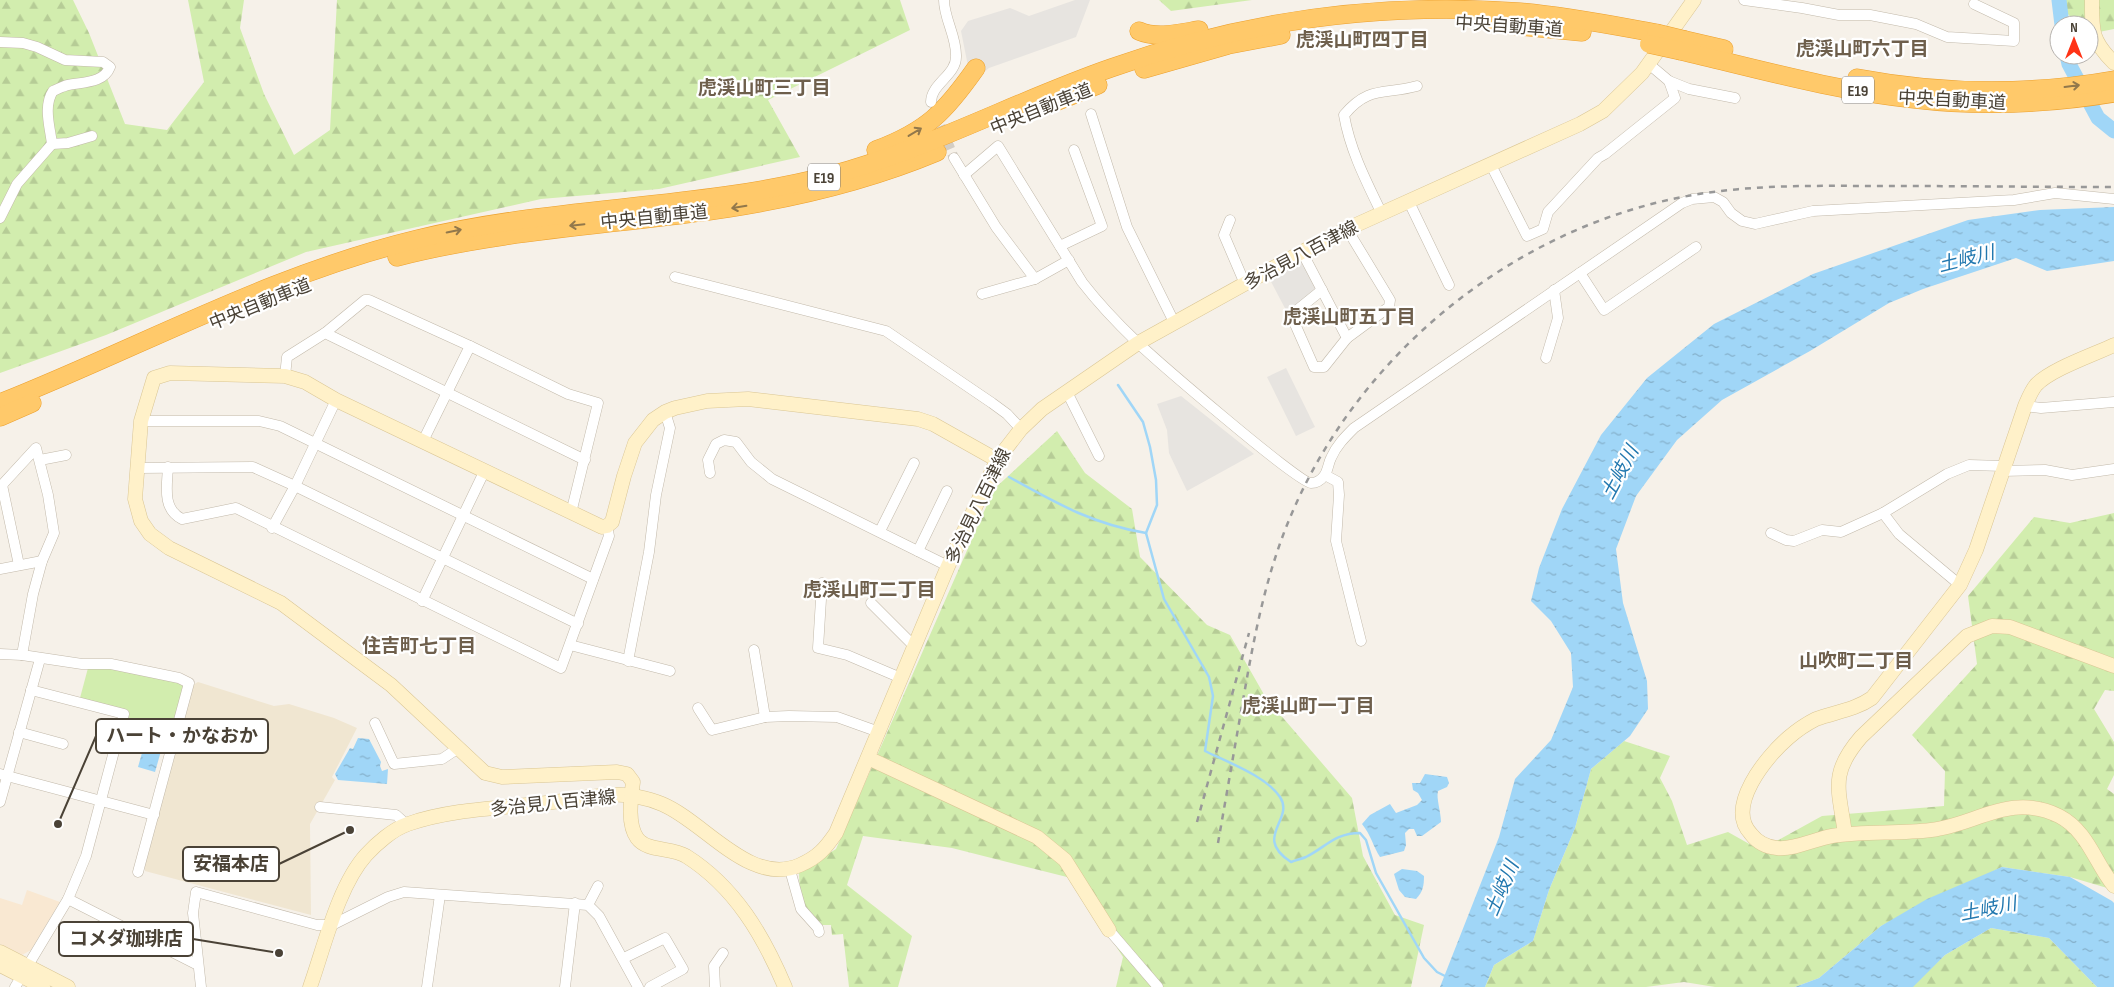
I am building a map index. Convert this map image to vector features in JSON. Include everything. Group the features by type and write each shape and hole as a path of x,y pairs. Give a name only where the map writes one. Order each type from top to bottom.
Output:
{"highway":[{"name":"中央自動車道","path":"0,403 278,283 377,249 447,232 512,221 761,190 860,167 925,144 1064,86 1146,56 1222,34 1293,21 1342,15 1417,10 1505,12 1556,16 1683,46 1810,81 1897,97 1971,103 2034,96 2114,93"},
{"path":"1139,31 1148,35 1172,34 1286,17 1318,14 1342,15"},
{"name":"中央自動車道","path":"0,416 273,298 334,275 380,261 440,246 513,234 727,208 832,187 920,159 1114,79 1228,46 1272,36 1341,27 1447,22 1539,27 1653,39"},
{"path":"668,203 723,193 786,178 856,157 908,137 923,128 944,110 976,68"},
{"name":"中央自動車道","path":"2034,96 2114,80"}],"street":[{"path":"930,102 931,93 950,72 957,58 944,10 944,0"},
{"name":"多治見八百津線","path":"310,987 350,878 365,856 390,834 406,824 462,813 614,794 662,804 690,820 742,859 761,868 790,870 806,863 824,851 836,833 948,566 997,460 1021,429 1042,409 1138,343 1302,252 1347,229 1580,124 1603,111 1650,65 1694,0"},
{"path":"1744,0 1839,15 1870,15 1916,24 1947,37 2014,41 2014,23 1974,4"},
{"path":"2092,0 2094,39 2102,51 2114,63"},
{"path":"0,42 23,43 37,47 65,60 103,62 110,67 108,73 92,82 65,85 53,92 49,102 48,118 52,144"},
{"path":"1650,65 1669,81 1689,89 1736,98"},
{"path":"1491,164 1527,236 1543,229 1548,212 1598,158 1606,154 1675,98 1669,81"},
{"path":"1382,214 1359,168 1347,134 1344,114 1356,100 1371,94 1404,90 1417,86"},
{"path":"1091,114 1127,227 1174,322"},
{"path":"0,218 17,184 52,144 68,143 92,136"},
{"path":"964,175 998,146 1097,302 1138,343 1270,455 1310,483 1320,481 1325,475 1336,450 1354,428 1470,351 1554,290 1682,203 1692,199 1714,197 1723,202 1731,213 1742,221 1755,224 1814,211 2014,200 2055,193 2114,199"},
{"path":"1060,246 1102,226 1074,150"},
{"path":"954,158 996,227 1035,279"},
{"path":"1409,202 1449,285"},
{"path":"1230,220 1224,235 1245,284"},
{"path":"1322,290 1291,315 1314,367 1324,367 1347,338 1389,308 1390,300 1347,229"},
{"path":"1580,273 1604,310 1696,247"},
{"path":"1302,252 1347,338"},
{"path":"982,294 1035,279 1069,260"},
{"path":"676,277 886,331 1000,408 1021,429"},
{"path":"1546,358 1558,318 1554,290"},
{"path":"285,376 287,358 325,333 365,300 369,300 470,346 568,394 598,402 571,513"},
{"path":"325,333 585,460"},
{"path":"2114,345 2042,379 2034,387 2025,406 1976,550 1960,585 1872,698 1858,707 1807,724 1790,736 1773,754 1744,798 1742,809 1744,826 1756,840 1777,848 1845,834 1932,830 1985,813 2014,807 2038,810 2058,816 2078,830 2093,849 2106,877 2114,886"},
{"path":"423,441 470,346"},
{"path":"785,987 766,944 752,921 732,896 685,856 672,850 640,842 632,827 631,797 633,782 627,774 617,772 502,777 485,773 391,686 281,603 169,548 150,534 141,521 136,499 141,421 154,378 170,373 285,376 305,382 336,400 602,527 612,522 624,476 636,443 653,420 665,412 685,405 748,399 918,419 933,424 997,460"},
{"path":"1067,392 1099,456"},
{"path":"272,528 295,486 336,400"},
{"path":"2025,406 2041,408 2114,402"},
{"path":"628,661 649,552 656,494 670,428 665,412"},
{"path":"141,421 259,421 280,426 593,579"},
{"path":"710,473 708,460 716,444 724,440 736,442 751,462 772,479 948,566"},
{"path":"19,565 1,486 36,448 54,533 42,561 33,594 22,655"},
{"path":"40,460 66,454"},
{"path":"880,531 914,463"},
{"path":"1771,533 1786,540 1794,541 1822,530 1841,532 1883,513 1947,474 1969,465 2003,469 2045,470 2072,475 2114,469"},
{"path":"168,467 166,498 178,517 182,519 236,508 272,528 561,668 609,536 607,526"},
{"path":"138,468 254,467 578,624"},
{"path":"422,601 484,470"},
{"path":"1325,475 1338,482 1336,542 1361,641"},
{"path":"918,551 947,491"},
{"path":"1883,513 1899,534 1960,585"},
{"path":"0,569 42,561"},
{"path":"822,583 818,648 847,655 901,678"},
{"path":"871,603 915,647"},
{"path":"1845,834 1838,778 1847,752 1967,636 1992,626 2010,627 2114,666"},
{"path":"570,645 670,671"},
{"path":"754,650 764,717"},
{"path":"0,654 22,655 82,664 111,664 178,678 188,683 138,872"},
{"path":"0,802 4,775 19,732 40,659"},
{"path":"22,976 68,899 86,856 124,714 31,690"},
{"path":"698,708 712,730 764,717 837,718 879,732"},
{"path":"375,723 394,764 442,759 457,749"},
{"path":"19,732 63,744"},
{"path":"868,758 1021,829 1045,843 1065,860 1109,930 1158,987"},
{"path":"4,775 154,815"},
{"path":"320,808 396,815 406,824"},
{"path":"790,870 801,909 818,928 819,932"},
{"path":"588,905 598,886"},
{"path":"200,987 193,913 196,892 317,924 332,925 388,897 404,892 588,905 599,916 624,958 638,987"},
{"path":"427,987 440,895"},
{"path":"68,899 198,965"},
{"path":"565,987 575,903"},
{"path":"624,958 665,938 683,970 650,987"},
{"path":"0,952 22,976 68,987"},
{"path":"715,987 714,966 723,952"},
{"path":"0,965 43,987"}],"shaded area":[{"path":"1075,0 1090,0 1076,37 989,68 976,79 968,66 961,31 968,21 1010,8 1029,16"},
{"path":"1300,259 1316,289 1288,314 1268,276"},
{"path":"1286,368 1315,427 1296,436 1267,377"},
{"path":"1181,396 1254,454 1187,491 1169,453 1167,430 1157,404"},
{"path":"198,682 274,706 289,704 334,718 357,728 332,777 335,780 310,824 311,915 145,871 145,861 193,685"},
{"path":"27,890 60,902 31,950 22,955 0,944 0,898 22,905"}],"green space":[{"path":"0,0 73,0 89,33 125,124 167,130 204,82 188,0 244,0 240,28 264,94 294,155 330,130 337,0 900,0 910,30 768,100 800,157 659,189 541,199 306,252 106,335 0,373"},
{"path":"1159,0 1252,0 1171,11"},
{"path":"2055,0 2114,0 2114,29 2099,32 2099,15 2069,15"},
{"path":"1057,431 1085,473 1132,509 1140,557 1207,625 1230,635 1266,698 1352,798 1363,856 1395,915 1424,925 1411,987 1116,987 1123,957 1071,878 952,848 863,836 847,885 912,936 898,987 849,987 843,934 832,935 831,925 820,925 808,912 802,901 799,872 836,849 994,489"},
{"path":"2114,513 2114,691 2105,690 2094,709 2114,742 2114,775 2107,789 2114,794 2114,890 2070,877 2002,867 1881,926 1819,978 1795,987 1715,987 1684,982 1646,987 1485,987 1494,965 1533,941 1549,890 1575,828 1591,769 1624,741 1670,756 1660,778 1672,801 1687,845 1728,832 1760,850 1822,816 1944,806 1945,771 1912,735 1977,664 1968,596 2034,517 2070,523"},
{"path":"112,667 178,682 184,687 173,726 147,719 146,724 127,719 129,711 80,698 88,668"},
{"path":"1991,928 2049,938 2097,987 1911,987 1945,955"}],"water":[{"name":"土岐川","path":"2114,207 2114,261 2047,271 2016,258 1923,289 1889,303 1810,351 1722,400 1677,440 1636,496 1616,549 1623,603 1647,681 1648,709 1630,736 1591,769 1575,828 1549,890 1533,941 1494,965 1485,987 1440,987 1499,837 1515,779 1551,740 1573,687 1571,653 1551,621 1531,601 1539,568 1562,509 1601,435 1647,378 1714,324 1813,274 1968,220 2040,210"},
{"path":"358,738 369,739 381,762 382,771 388,769 387,784 338,780 335,774 350,748 353,749"},
{"path":"146,739 163,744 155,772 138,767"},
{"path":"1425,774 1447,777 1449,783 1447,787 1438,791 1441,822 1422,836 1417,836 1414,829 1409,829 1405,833 1406,845 1404,851 1380,857 1362,824 1370,815 1390,804 1396,813 1417,805 1422,800 1418,793 1413,790 1412,783 1420,783"},
{"name":"土岐川","path":"2002,867 2070,877 2114,903 2114,987 2097,987 2049,938 1991,928 1945,955 1913,987 1795,987 1819,978 1881,926 1927,899"},
{"path":"1402,869 1417,871 1424,876 1423,888 1416,899 1405,897 1399,890 1394,874"}],"waterway":[{"path":"2059,0 2061,15"},
{"path":"2070,65 2098,118 2114,131"},
{"path":"1118,385 1143,422 1150,447 1156,480 1157,505 1146,533 1164,599 1209,677 1213,696 1205,751 1256,776 1274,789 1283,805 1283,813 1274,837 1275,845 1280,853 1291,862 1306,857 1344,835 1360,833 1366,840 1376,873 1424,958 1437,972 1447,977"},
{"path":"1009,477 1059,504 1091,518 1146,533"}],"tunnel":[{"path":"935,112 954,158"}],"railway":[{"path":"1218,843 1245,689 1265,594 1282,538 1311,474 1348,414 1393,359 1445,311 1502,269 1564,236 1630,210 1699,194 1793,186 2114,187"},
{"path":"1197,822 1249,633"}],"place":[{"name":"ハート・かなおか","path":"58,824"},
{"name":"安福本店","path":"350,830"},
{"name":"コメダ珈琲店","path":"279,953"}],"district":[{"name":"虎渓山町四丁目","path":"1362,39"},
{"name":"虎渓山町六丁目","path":"1862,48"},
{"name":"虎渓山町三丁目","path":"764,87"},
{"name":"虎渓山町五丁目","path":"1349,316"},
{"name":"虎渓山町二丁目","path":"869,589"},
{"name":"住吉町七丁目","path":"419,645"},
{"name":"山吹町二丁目","path":"1856,660"},
{"name":"虎渓山町一丁目","path":"1308,705"}]}
